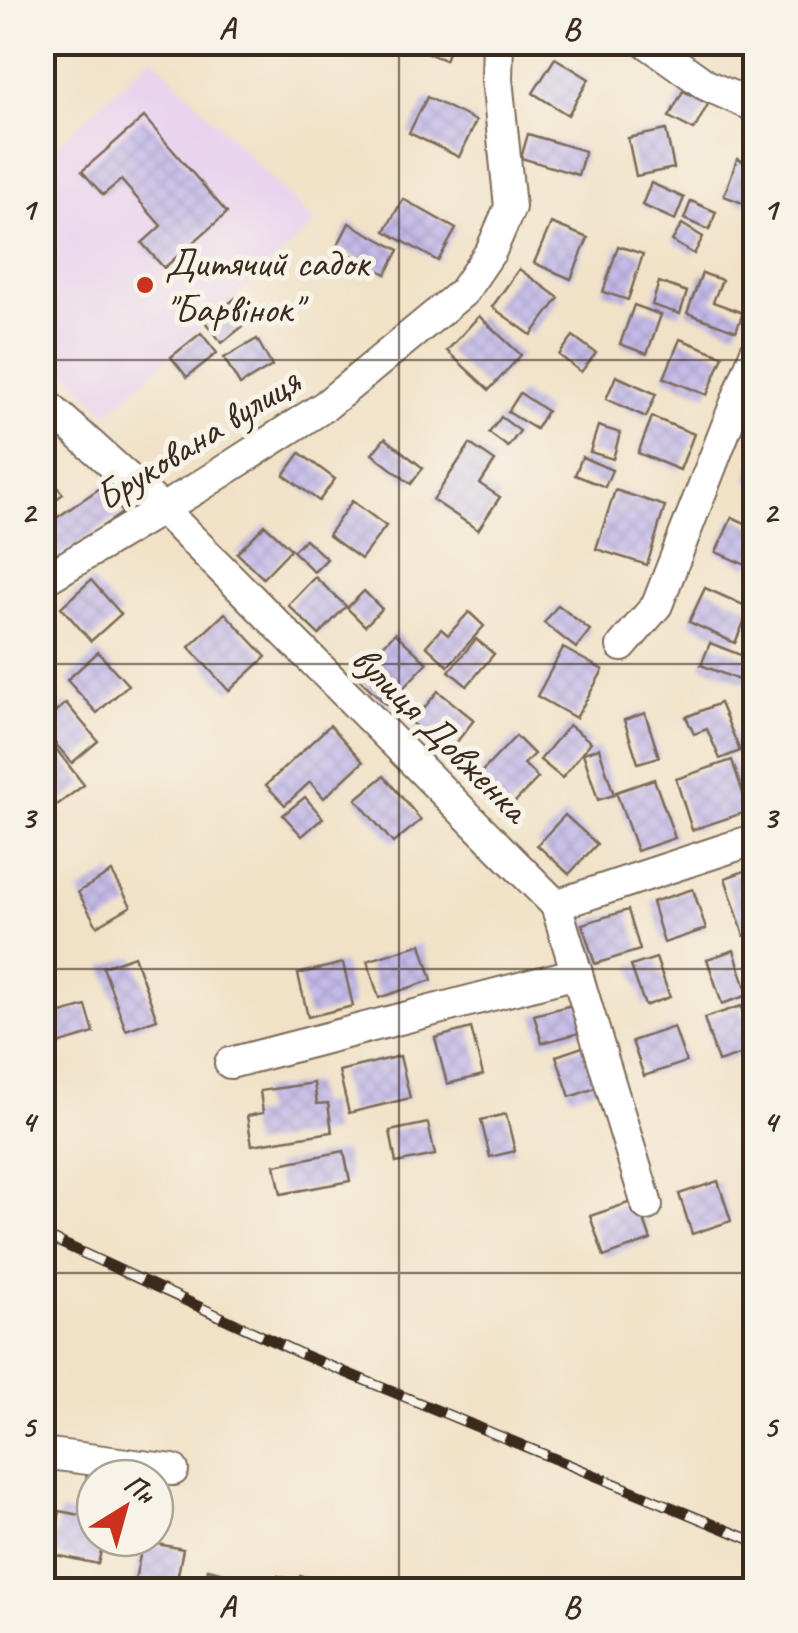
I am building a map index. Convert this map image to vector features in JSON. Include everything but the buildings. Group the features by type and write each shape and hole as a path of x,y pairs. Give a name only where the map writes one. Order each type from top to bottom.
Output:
{"street":[{"name":"Брукована вулиця","path":"42,581 326,406 463,292 491,251 510,206 496,79 498,42"},
{"path":"646,42 706,85 756,108"},
{"path":"622,646 657,606 756,351"},
{"name":"вулиця Довженка","path":"42,400 162,509 556,905 647,1205"},
{"path":"556,905 756,838"},
{"path":"230,1063 577,973"},
{"path":"42,1453 81,1458"}],"shaded area":[{"name":"Дитячий садок \"Барвінок\"","path":"152,56 315,224 107,414 43,347 43,158"}],"railway":[{"path":"42,1234 301,1354 756,1542"}],"place":[{"name":"Дитячий садок \"Барвінок\"","path":"145,285"}]}
